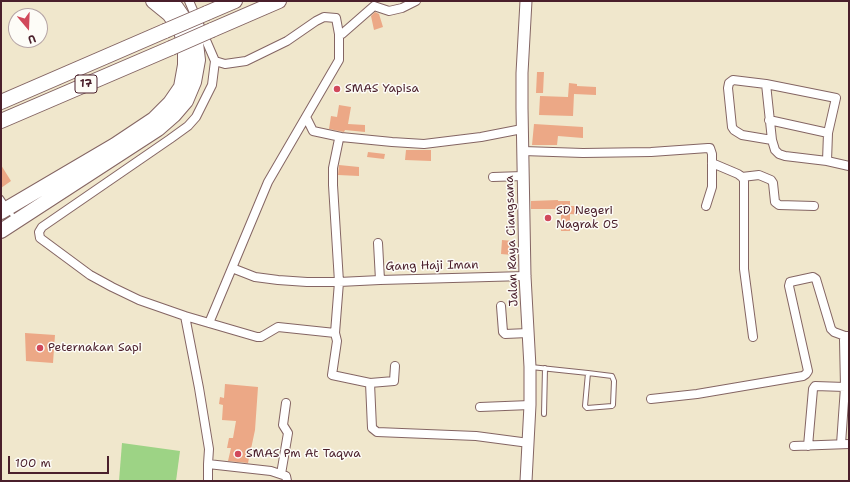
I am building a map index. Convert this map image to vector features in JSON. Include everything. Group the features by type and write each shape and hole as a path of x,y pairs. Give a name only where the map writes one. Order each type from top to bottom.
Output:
{"highway":[{"path":"3,206 115,145 154,119 170,103 181,86 185,65 185,47 180,31 169,14 153,1"},
{"path":"1,231 158,129 174,115 186,101 194,82 198,60 196,43 189,26 176,7 169,1"},
{"name":"17","path":"1,102 236,1"},
{"name":"17","path":"1,121 279,1"},
{"path":"1,94 149,38"}],"main road":[{"name":"Jalan Raya Ciangsana","path":"526,1 522,73 525,276 530,367 529,443 526,481"}],"street":[{"path":"190,1 215,61 212,85 196,116 188,126 42,227 39,232 40,238 90,275 139,300 185,316 259,338 278,327 335,332"},
{"path":"339,34 342,34 374,4 389,12 402,8 416,1"},
{"path":"209,323 268,182 339,60 339,34 336,18 324,17 287,41 246,61 226,64 215,61"},
{"path":"772,140 742,135 736,132 732,127 728,88 729,83 733,80 766,84 835,97 837,100 828,133 827,161"},
{"path":"766,84 772,140 779,154 827,161 849,166"},
{"path":"306,117 313,131 341,138 424,144 522,130"},
{"path":"769,120 828,133"},
{"path":"341,138 339,140 333,174 340,282 335,332 337,341 332,375 370,383 394,381 396,366"},
{"path":"523,151 583,153 651,152 708,148 712,150 712,187 706,206"},
{"path":"712,163 738,174 744,180 744,274 753,337"},
{"path":"742,177 759,175 771,180 774,183 775,202 779,205 814,206"},
{"path":"493,177 523,176"},
{"path":"378,243 380,280"},
{"name":"Gang Haji Iman","path":"232,268 255,277 340,282 525,276"},
{"path":"652,399 697,394 804,376 808,372 789,286 790,282 813,277 816,279 831,329 834,332 847,336 844,344 845,444 794,446"},
{"path":"501,306 503,332 505,334 528,333"},
{"path":"185,316 199,388 208,449 208,481"},
{"path":"370,383 372,428 377,432 476,436 529,443"},
{"path":"808,446 813,389 816,386 845,387"},
{"path":"281,474 288,432 282,425 286,403"},
{"path":"480,407 530,405"},
{"path":"208,464 271,471 286,476 287,481"}],"lane":[{"path":"3,206 16,221"},
{"path":"530,367 545,368 588,373 612,376 614,381 613,405 587,408 585,406 588,373"},
{"path":"544,414 545,368"}],"green space":[{"path":"122,443 180,451 176,481 119,481"}],"building":[{"path":"375,12 379,14 383,27 374,30 371,16"},
{"path":"537,72 544,72 543,93 536,93"},
{"path":"569,83 577,84 577,86 596,87 596,95 574,94 573,116 539,115 540,96 568,97"},
{"path":"339,105 351,107 348,124 365,125 365,132 345,130 344,132 329,129 331,116 337,117"},
{"path":"534,124 583,127 583,138 558,136 557,145 532,145"},
{"path":"406,150 431,150 431,161 405,160"},
{"path":"368,152 385,154 384,159 367,157"},
{"path":"1,165 11,181 1,188"},
{"path":"339,165 359,167 359,176 338,175"},
{"path":"531,201 570,201 570,206 584,206 584,215 570,214 570,231 561,231 561,209 531,209"},
{"path":"502,240 513,241 512,255 501,254"},
{"name":"Peternakan Sapi","path":"25,333 55,335 53,363 26,361"},
{"path":"225,384 258,387 255,430 248,463 228,461 231,448 227,448 229,438 233,438 236,421 222,420 223,405 219,404 220,397 224,398"}],"place":[{"name":"SMAS Yapisa","path":"337,89"},
{"name":"SD Negeri Nagrak 05","path":"548,218"},
{"name":"Peternakan Sapi","path":"40,348"},
{"name":"SMAS Pm At Taqwa","path":"238,454"}]}
